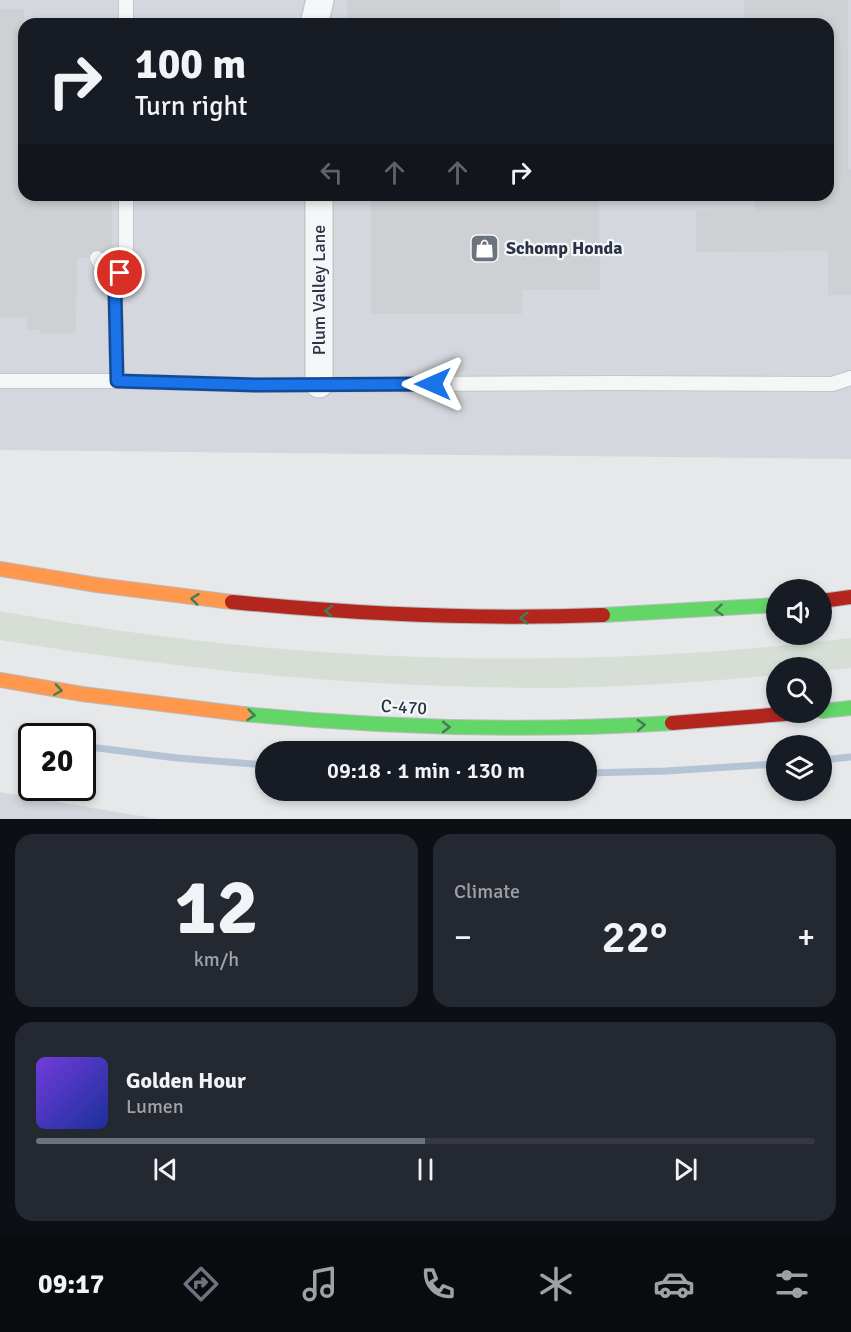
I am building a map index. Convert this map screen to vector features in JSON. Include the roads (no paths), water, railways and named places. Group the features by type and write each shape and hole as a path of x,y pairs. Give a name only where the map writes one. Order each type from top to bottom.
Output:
{"highway":[{"path":"68,566 223,590 274,607"},
{"path":"0,569 126,590 274,607 407,615 517,618 631,615 766,606"},
{"path":"832,600 851,597"},
{"name":"C-470","path":"0,680 152,705 270,717 409,725 570,727 766,716"},
{"path":"832,710 851,708"}],"street":[{"path":"316,18 320,0"},
{"name":"Plum Valley Lane","path":"319,201 319,384"}],"lane":[{"path":"125,18 126,0"},
{"path":"117,381 115,290 126,255 126,201"},
{"path":"98,258 115,290"},
{"path":"0,381 117,381 256,385 832,384 851,378"}],"waterway":[{"path":"96,748 177,758 255,764"},
{"path":"832,759 851,757"},
{"path":"597,773 766,765"}],"place":[{"name":"Schomp Honda","path":"485,248"}]}
